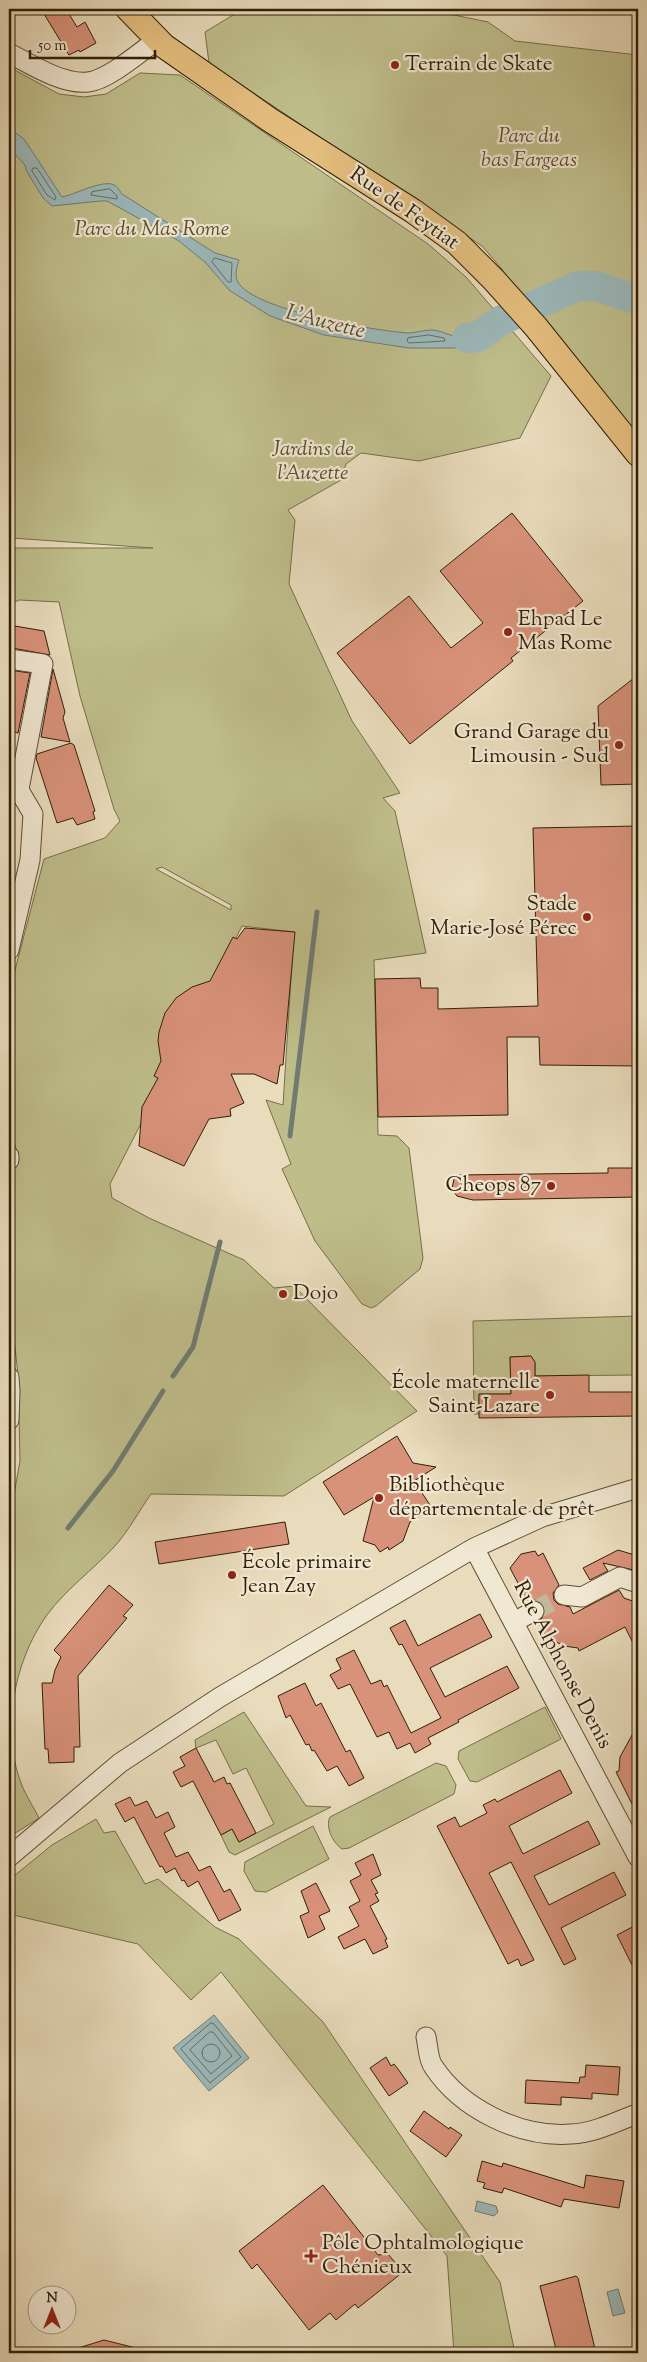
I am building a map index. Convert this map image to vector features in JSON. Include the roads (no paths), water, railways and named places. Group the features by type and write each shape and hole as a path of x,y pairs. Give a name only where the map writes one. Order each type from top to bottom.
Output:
{"main road":[{"name":"Rue de Feytiat","path":"128,9 157,40 270,120 413,211 450,238 494,280 536,327 638,454"}],"street":[{"path":"9,52 42,71 70,80 88,82 116,70 157,40"},
{"path":"9,659 43,664 19,789"},
{"path":"9,773 33,814 30,860 9,950"},
{"path":"9,1377 9,1420"},
{"path":"9,1857 120,1763 212,1702 474,1548 542,1517 638,1488"},
{"name":"Rue Alphonse Denis","path":"474,1548 638,1857"},
{"path":"564,1595 582,1597 620,1577 638,1583"},
{"path":"514,1622 534,1611"},
{"path":"426,2036 432,2065 458,2095 484,2113 514,2127 542,2134 572,2134 601,2128 638,2116"}],"water":[{"path":"9,128 24,139 62,197 103,184 115,186 122,194 215,253 239,260 236,274 238,282 248,292 266,302 344,323 408,333 431,330 461,337 472,335 482,330 501,316 506,323 475,345 453,348 409,348 324,335 270,316 229,290 206,263 179,241 107,201 52,206 43,198 26,170 25,165 9,148"},
{"path":"581,282 612,286 638,295 638,308 614,296 593,291 572,294 547,304 542,299 568,285"},
{"path":"214,2015 249,2058 209,2091 173,2048"},
{"path":"477,2201 496,2206 498,2212 494,2216 475,2211"},
{"path":"618,2289 625,2313 613,2316 607,2292"}],"waterway":[{"name":"L'Auzette","path":"467,338 478,337 500,321 578,286 596,286 638,300"},
{"path":"290,1136 317,912"},
{"path":"173,1376 193,1347 220,1242"},
{"path":"68,1528 113,1471 163,1391"}],"tunnel":[{"path":"534,1611 564,1595"}],"place":[{"name":"Terrain de Skate","path":"395,65"},
{"name":"Ehpad Le Mas Rome","path":"508,632"},
{"name":"Grand Garage du Limousin - Sud","path":"619,745"},
{"name":"Stade Marie-José Pérec","path":"587,917"},
{"name":"Cheops 87","path":"551,1186"},
{"name":"Dojo","path":"283,1294"},
{"name":"École maternelle Saint-Lazare","path":"550,1395"},
{"name":"Bibliothèque départementale de prêt","path":"379,1498"},
{"name":"École primaire Jean Zay","path":"232,1575"},
{"name":"Pôle Ophtalmologique Chénieux","path":"311,2256"}],"park label":[{"name":"Parc du bas Fargeas","path":"529,149"},
{"name":"Parc du Mas Rome","path":"152,230"},
{"name":"Jardins de l'Auzette","path":"313,462"}]}
